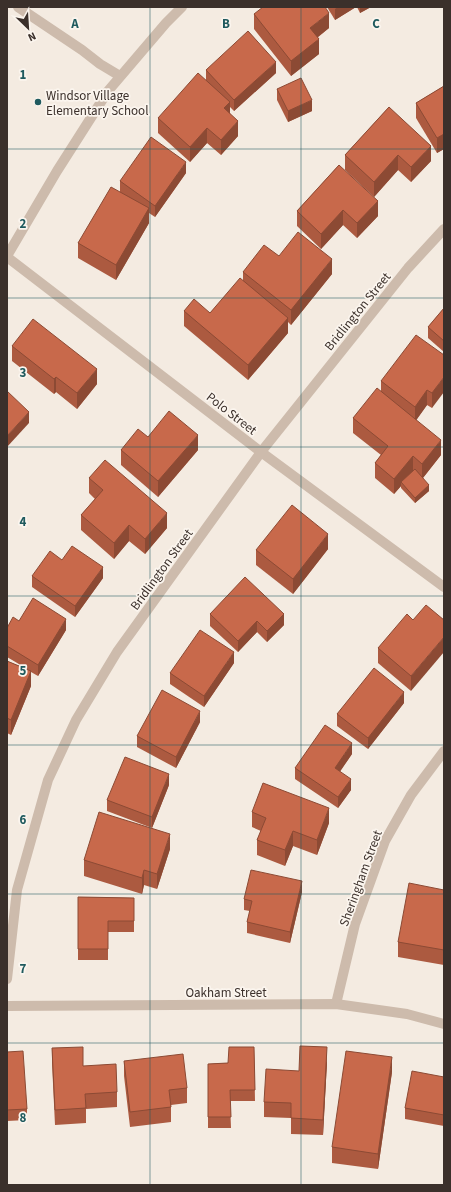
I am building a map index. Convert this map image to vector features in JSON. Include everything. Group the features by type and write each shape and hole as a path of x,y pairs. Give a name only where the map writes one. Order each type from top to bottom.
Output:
{"street":[{"path":"18,7 82,50 100,64 120,76"},
{"path":"7,256 57,171 108,90 166,23 182,7"},
{"name":"Bridlington Street","path":"7,979 17,890 48,780 76,720 117,652 261,452 408,268 444,229"},
{"name":"Polo Street","path":"7,256 261,452 444,586"},
{"name":"Sheringham Street","path":"336,1004 355,924 385,841 411,795 444,751"},
{"name":"Oakham Street","path":"7,1006 336,1004 407,1014 444,1024"}],"building":[{"path":"263,7 325,7 329,13 310,28 319,39 291,61 254,14"},
{"path":"248,31 276,62 234,100 206,70"},
{"path":"198,73 230,102 224,108 238,121 221,140 207,128 190,147 158,118"},
{"path":"301,78 312,100 288,111 277,89"},
{"path":"444,86 444,134 437,138 416,103"},
{"path":"389,107 431,146 411,167 398,155 374,182 345,155"},
{"path":"151,137 186,162 155,206 120,181"},
{"path":"339,165 378,201 357,223 343,210 321,234 297,211"},
{"path":"111,187 149,208 116,265 78,243"},
{"path":"298,232 332,259 291,310 243,272 264,245 279,256"},
{"path":"240,278 288,318 248,365 184,311 194,299 210,313"},
{"path":"444,308 444,341 428,327"},
{"path":"33,319 97,369 77,393 56,377 54,379 12,346"},
{"path":"416,335 444,355 444,377 432,393 427,390 415,407 381,381"},
{"path":"377,388 441,440 422,464 413,456 394,479 375,463 388,446 353,418"},
{"path":"7,391 29,412 7,436"},
{"path":"169,411 198,435 158,481 121,450 138,429 148,437"},
{"path":"105,460 167,513 145,539 129,525 114,543 81,515 103,490 89,478"},
{"path":"415,469 429,485 415,498 401,482"},
{"path":"292,505 328,534 293,579 256,550"},
{"path":"72,546 103,567 75,606 32,576 50,551 62,560"},
{"path":"245,577 284,614 267,631 257,621 238,641 210,614"},
{"path":"33,598 66,619 38,665 7,646 7,628 13,617 19,621"},
{"path":"426,605 444,620 444,637 411,676 378,648 407,614 413,620"},
{"path":"200,630 234,652 204,696 170,673"},
{"path":"7,661 31,671 11,720 7,718"},
{"path":"374,668 404,692 368,738 337,714"},
{"path":"162,690 200,711 176,757 137,736"},
{"path":"325,725 352,743 335,768 351,779 338,797 295,768"},
{"path":"125,757 169,774 152,817 107,800"},
{"path":"263,783 329,808 317,840 293,831 285,850 257,840 266,818 252,812"},
{"path":"99,812 170,834 157,874 144,870 142,878 84,860"},
{"path":"251,870 302,881 290,932 247,922 252,901 244,899"},
{"path":"409,883 444,890 444,950 398,942"},
{"path":"78,897 134,898 134,921 108,921 108,949 78,949"},
{"path":"300,1046 327,1047 323,1120 291,1118 291,1103 264,1102 266,1069 299,1071"},
{"path":"83,1047 83,1066 116,1064 117,1092 85,1094 86,1108 55,1110 52,1048"},
{"path":"229,1047 254,1047 255,1090 230,1090 231,1117 208,1117 208,1064 228,1063"},
{"path":"23,1051 27,1109 7,1110 7,1052"},
{"path":"346,1051 392,1057 378,1154 332,1147"},
{"path":"183,1054 187,1088 169,1090 171,1107 130,1112 124,1061"},
{"path":"412,1071 444,1077 444,1115 405,1108"}],"place":[{"name":"Windsor Village Elementary School","path":"38,102"}]}
